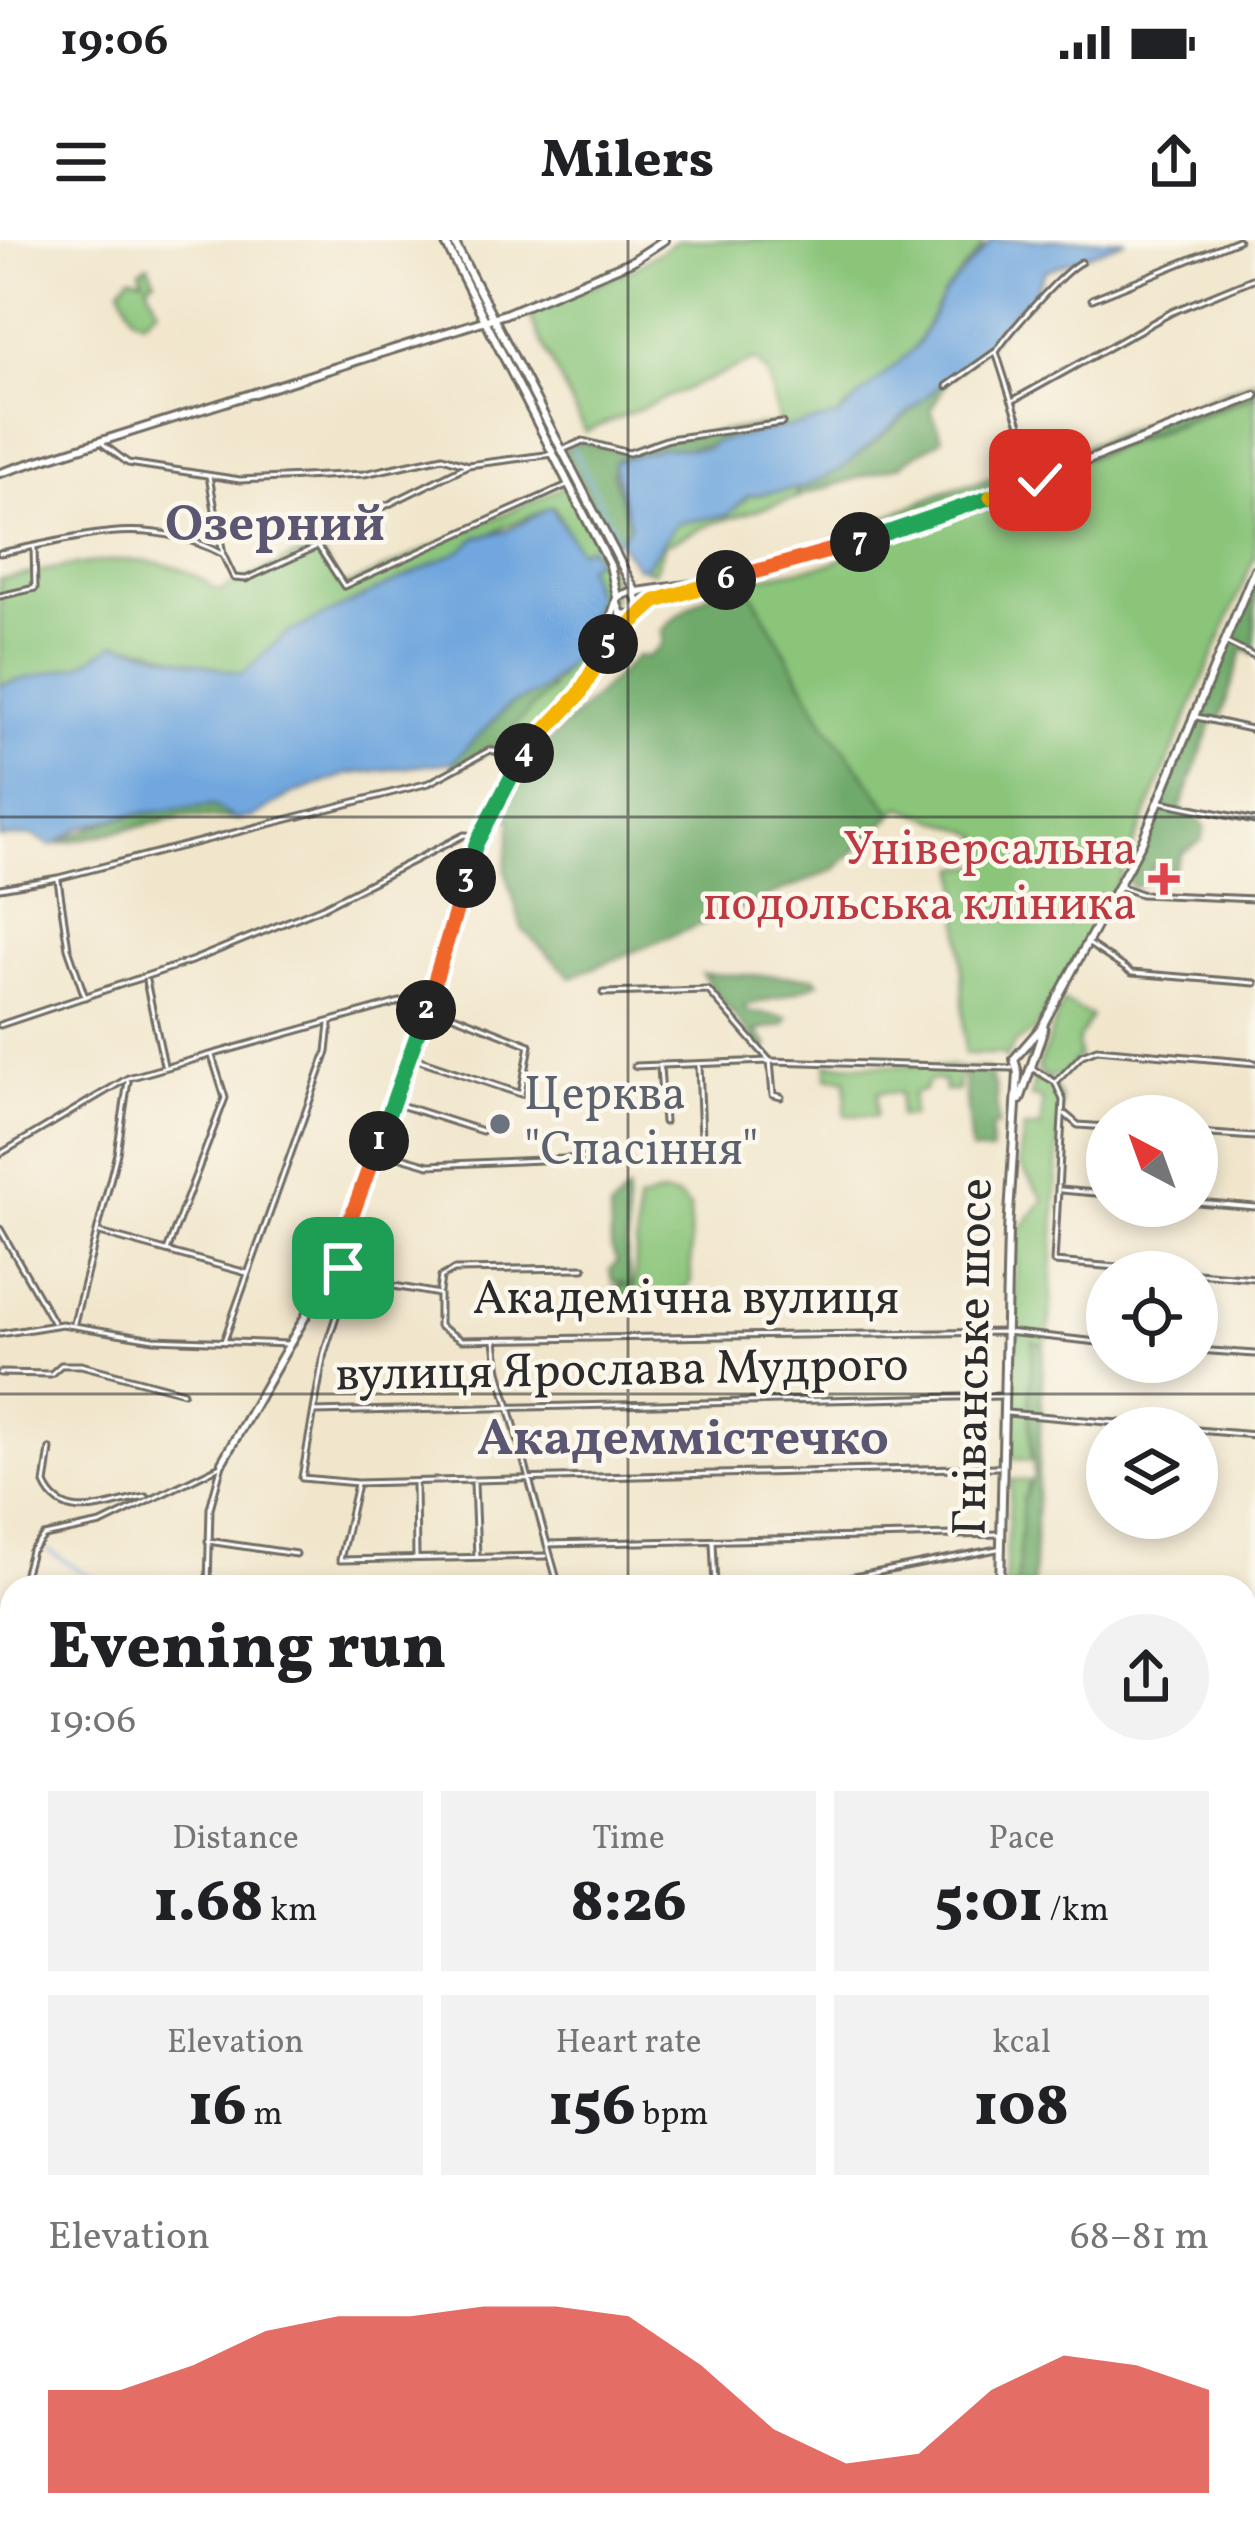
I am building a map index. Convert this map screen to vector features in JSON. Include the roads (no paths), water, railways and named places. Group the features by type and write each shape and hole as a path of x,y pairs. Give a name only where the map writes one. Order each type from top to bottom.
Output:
{"main road":[{"path":"443,240 489,319"},
{"path":"453,240 556,453 642,600 637,614"},
{"path":"0,473 489,319 632,261 664,240"},
{"path":"598,659 637,614 663,598 829,553 1040,480 1255,396"},
{"path":"556,453 613,570 621,614 637,614"},
{"name":"Гніванське шосе","path":"1001,1575 1015,1067 1120,887 1160,802 1255,569"},
{"path":"223,1462 335,1262 432,993 479,836 518,759 579,695 598,659 617,599 635,591 723,581"},
{"path":"630,582 656,591"},
{"name":"Гніванське шосе","path":"1015,1129 1054,1002"},
{"path":"1022,1053 1032,1068"},
{"path":"1015,1067 1032,1068"}],"street":[{"path":"1092,299 1238,240"},
{"path":"947,386 996,352 1041,305 1056,278 1081,262"},
{"path":"1012,400 1172,312 1255,278"},
{"path":"996,352 1040,480"},
{"path":"102,443 128,464 208,476 364,474 443,457 468,465 556,453 583,441 629,453 669,439 782,423"},
{"path":"379,509 454,477 468,465"},
{"path":"208,476 230,575 246,579 318,546 339,583 349,585 569,484"},
{"path":"0,553 143,529 181,535 224,555"},
{"path":"0,596 35,588 34,547"},
{"path":"1226,642 1255,656"},
{"path":"1196,716 1255,730"},
{"path":"0,888 58,878 429,783 490,750 518,759"},
{"path":"1160,802 1255,821"},
{"path":"0,1025 145,979 323,907 466,834 479,836"},
{"path":"58,878 68,948 85,998"},
{"path":"1120,887 1141,894 1255,899"},
{"path":"1088,943 1132,973 1255,983"},
{"path":"145,979 164,1067"},
{"path":"604,994 708,990 770,1061 773,1095 781,1097"},
{"path":"0,1154 128,1078 432,993"},
{"path":"409,1056 521,1094 530,1045 428,1004"},
{"path":"224,1341 327,1052 330,1021"},
{"path":"1055,1082 1082,1055 1097,1049 1255,1064"},
{"path":"167,1251 225,1098 211,1054"},
{"path":"635,1066 770,1061 1015,1067"},
{"path":"699,1063 702,1137"},
{"path":"660,1065 664,1122"},
{"path":"1032,1068 1055,1082 1064,1113 1054,1262 1086,1265"},
{"path":"74,1324 98,1233 128,1078"},
{"path":"392,1102 482,1131"},
{"path":"1064,1113 1086,1126"},
{"path":"1218,1134 1255,1137"},
{"path":"376,1150 429,1165 587,1158"},
{"path":"1059,1190 1086,1192"},
{"path":"1218,1204 1255,1207"},
{"path":"0,1229 54,1324"},
{"path":"98,1233 247,1273"},
{"name":"Академічна вулиця","path":"335,1262 366,1281 439,1294 439,1326 452,1336 495,1340 1006,1332 1086,1341"},
{"path":"439,1294 441,1277 454,1270 584,1268"},
{"path":"1218,1275 1255,1278"},
{"path":"328,1277 344,1292 325,1346 302,1478 357,1483 1004,1467"},
{"path":"0,1334 74,1324 140,1338 289,1344"},
{"path":"495,1340 508,1407 556,1575"},
{"path":"1218,1351 1255,1354"},
{"path":"0,1373 51,1374 61,1365 82,1365 183,1392"},
{"name":"вулиця Ярослава Мудрого","path":"312,1412 1005,1396"},
{"path":"1005,1413 1086,1420"},
{"path":"1218,1432 1255,1435"},
{"path":"50,1449 45,1484 59,1502 94,1510 209,1474 223,1462"},
{"path":"208,1575 207,1541 223,1462"},
{"path":"474,1480 477,1559"},
{"path":"415,1481 416,1560"},
{"path":"357,1483 340,1560 550,1556"},
{"path":"24,1575 31,1551 44,1535 101,1524 148,1496"},
{"path":"547,1544 1004,1534"},
{"path":"713,1540 714,1575"},
{"path":"207,1541 296,1554"},
{"path":"865,1575 1004,1548"}],"water":[{"path":"992,240 1126,240 1045,271 1029,303 1018,306 986,346 841,469 804,487 747,496 728,515 677,523 644,568 637,567 618,541 630,525 613,462 661,448 707,449 714,442 837,417 917,346 944,294"},
{"path":"551,507 579,551 589,546 596,559 586,566 596,599 573,658 541,691 509,705 452,762 348,774 289,795 254,817 235,819 212,805 129,815 81,827 52,846 32,835 0,838 0,685 81,665 116,643 242,674 286,634 462,550 477,537 507,531"}],"waterway":[{"path":"573,448 619,540"},
{"path":"49,1551 88,1575"}],"place":[{"name":"Універсальна подольська кліника","path":"1164,879"},
{"name":"Церква \"Спасіння\"","path":"500,1124"}],"district":[{"name":"Озерний","path":"275,526"},
{"name":"Академмістечко","path":"683,1440"}]}
